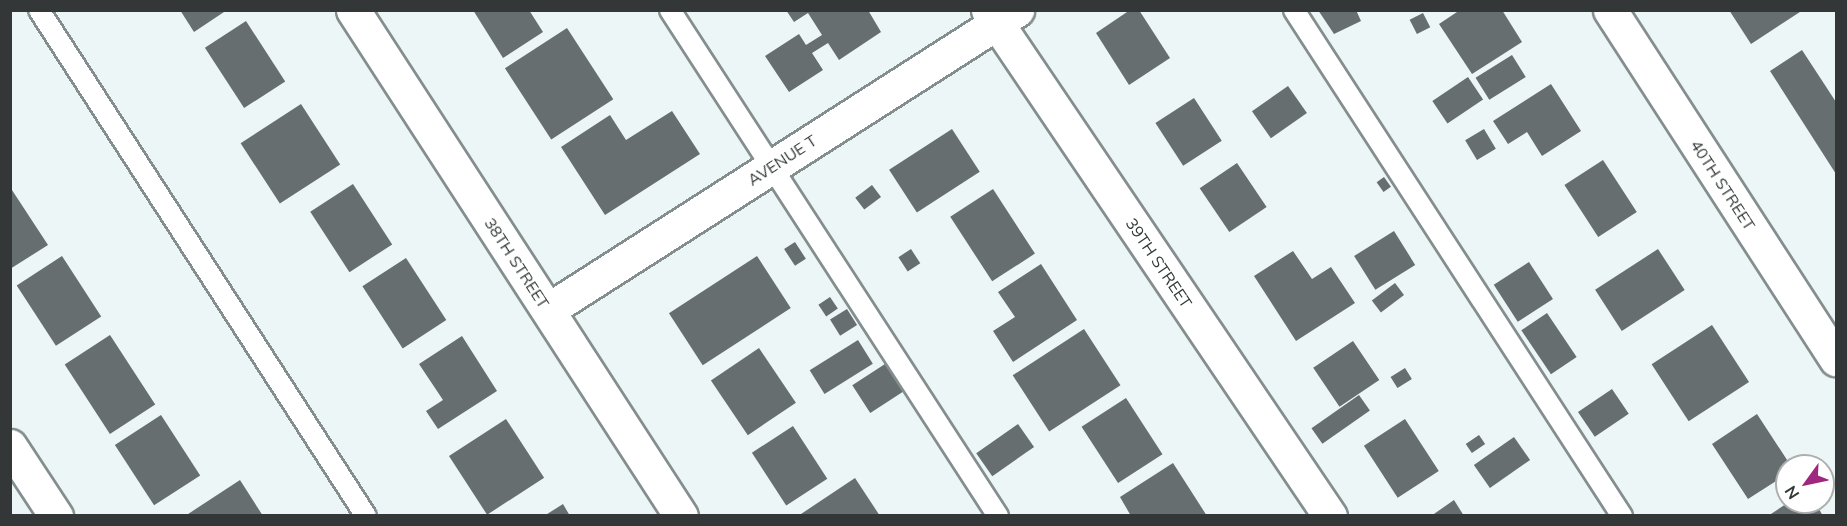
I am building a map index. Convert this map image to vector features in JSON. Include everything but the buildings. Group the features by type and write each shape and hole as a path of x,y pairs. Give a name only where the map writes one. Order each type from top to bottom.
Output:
{"street":[{"name":"38TH STREET","path":"353,10 681,516"},
{"name":"40TH STREET","path":"1610,10 1836,359"},
{"name":"AVENUE T","path":"548,310 772,167 1000,15"},
{"name":"39TH STREET","path":"1000,15 1330,516"},
{"path":"10,446 56,516"}],"lane":[{"path":"39,10 366,516"},
{"path":"670,10 998,516"},
{"path":"1294,10 1622,516"}]}
